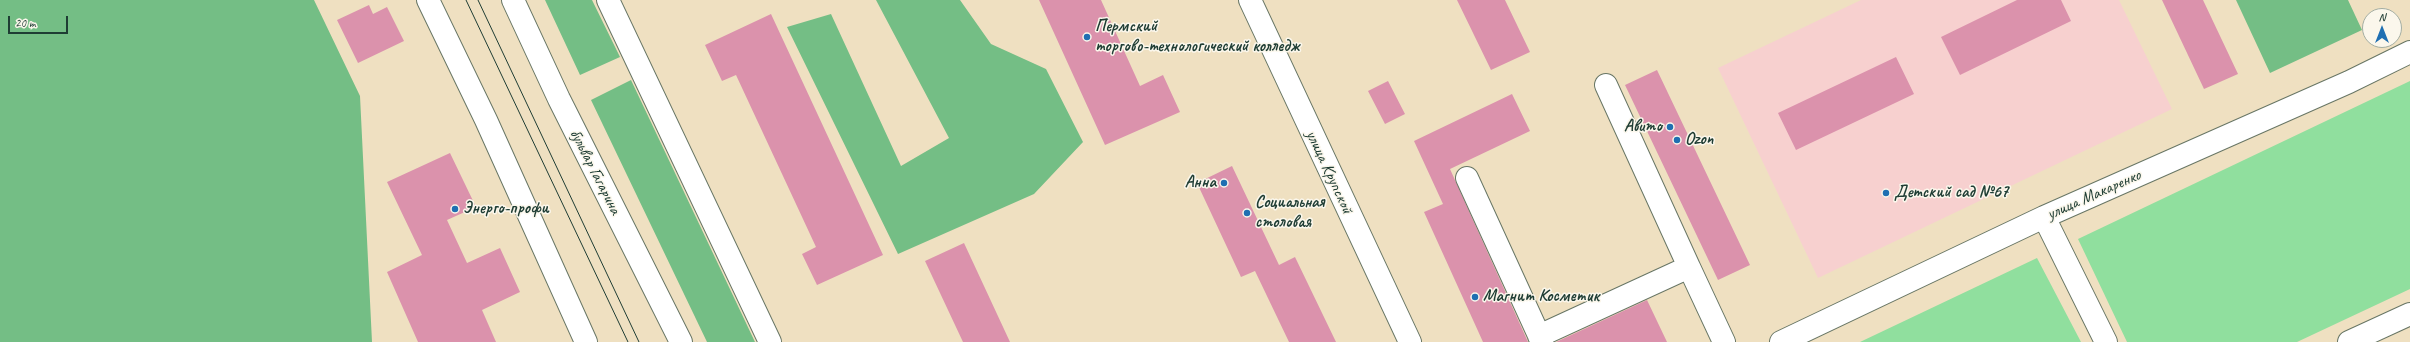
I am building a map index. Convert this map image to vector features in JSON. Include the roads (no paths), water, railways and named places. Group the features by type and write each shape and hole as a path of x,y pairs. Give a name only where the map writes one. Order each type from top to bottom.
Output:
{"street":[{"path":"428,0 486,120 586,342"},
{"name":"бульвар Гагарина","path":"513,0 559,99 681,342"},
{"path":"608,0 770,342"},
{"name":"улица Крупской","path":"1250,0 1410,342"},
{"name":"улица Макаренко","path":"1781,342 2044,217 2349,82 2410,52"},
{"path":"1606,85 1724,342"},
{"path":"1467,178 1540,339 1689,267"},
{"path":"2044,217 2106,342"},
{"path":"2349,342 2410,314"}],"tram line":[{"path":"466,0 628,342"},
{"path":"478,0 639,342"}],"place":[{"name":"Пермский торгово-технологический колледж","path":"1087,37"},
{"name":"Авито","path":"1670,127"},
{"name":"Ozon","path":"1677,140"},
{"name":"Анна","path":"1224,183"},
{"name":"Детский сад №67","path":"1886,193"},
{"name":"Энерго-профи","path":"455,209"},
{"name":"Социальная столовая","path":"1247,213"},
{"name":"Магнит Косметик","path":"1475,297"}]}
